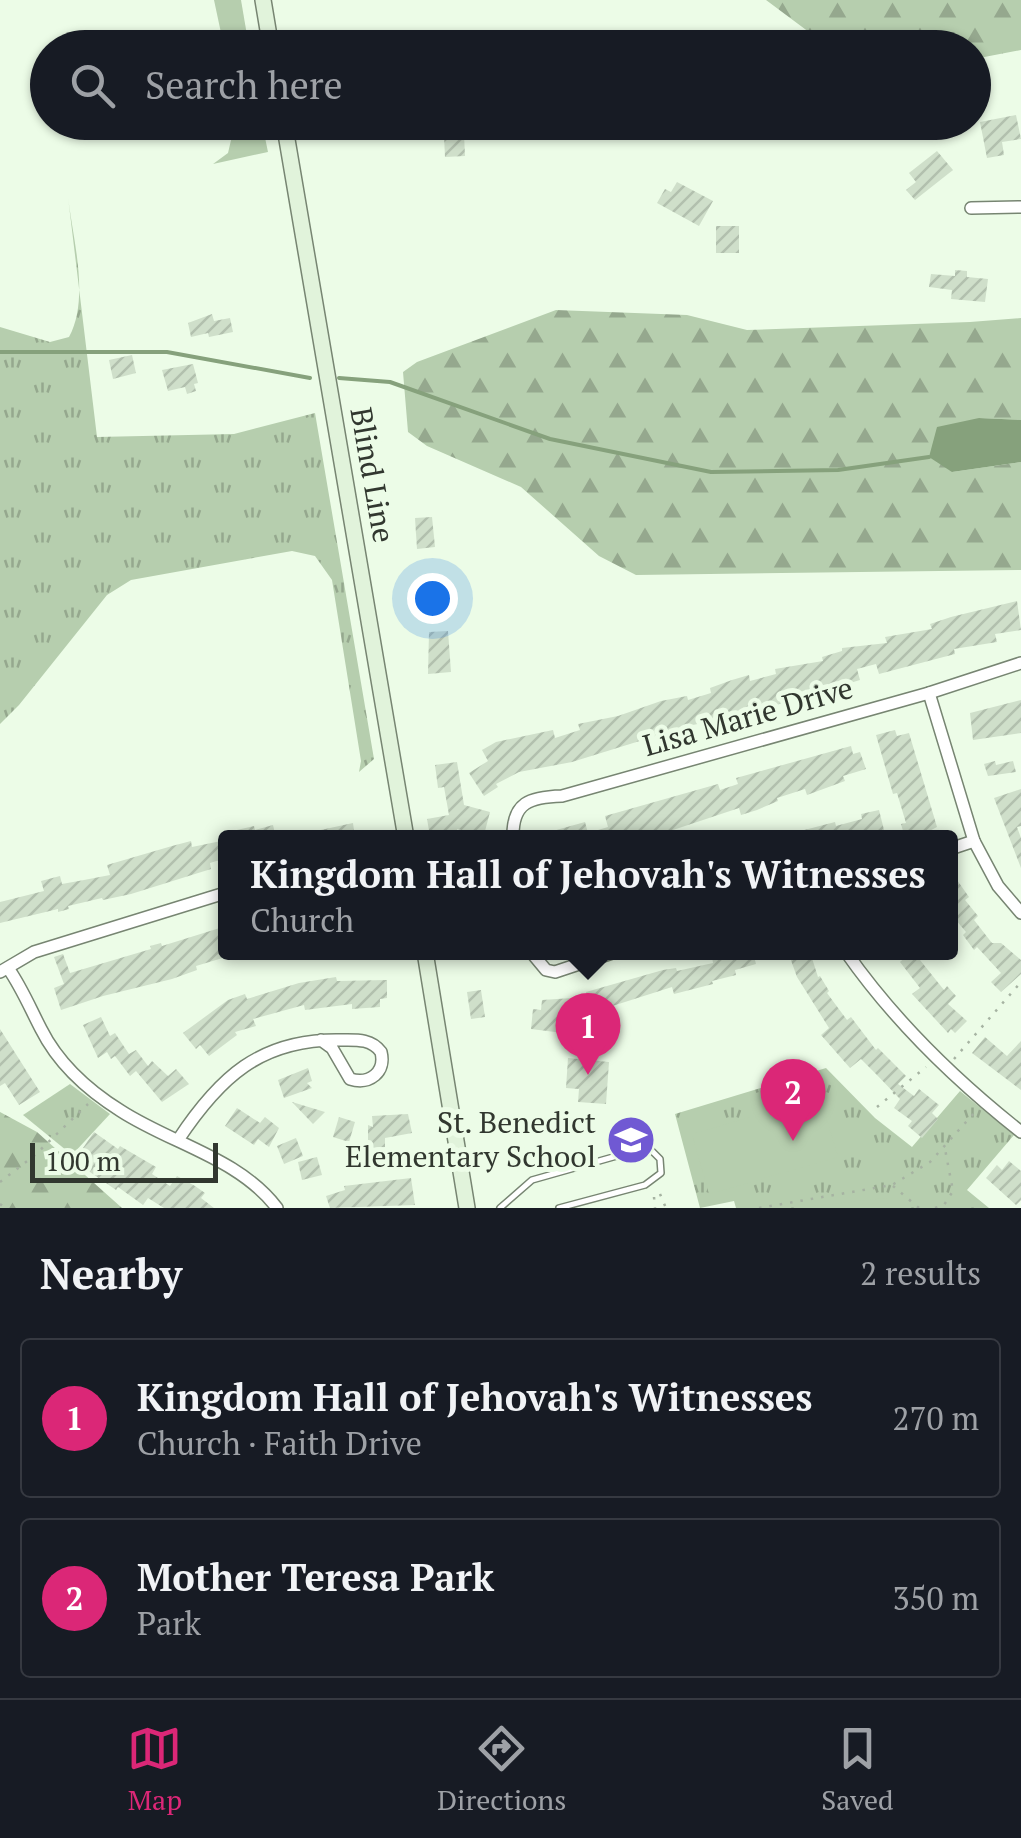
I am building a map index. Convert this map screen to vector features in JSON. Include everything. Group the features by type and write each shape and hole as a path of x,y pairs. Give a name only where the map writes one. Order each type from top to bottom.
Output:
{"street":[{"path":"263,0 268,30"},
{"name":"Blind Line","path":"287,140 405,830"},
{"path":"972,208 1021,207"},
{"name":"Lisa Marie Drive","path":"513,830 516,812 538,796 562,796 930,693 1021,663"},
{"path":"930,693 974,841 991,876 1021,913"},
{"path":"958,847 974,841"},
{"path":"218,896 34,952 4,970 69,1070 121,1112 220,1161 266,1194 277,1208"},
{"path":"426,960 467,1208"},
{"path":"538,960 546,970 554,972 591,960"},
{"path":"852,960 879,999 941,1063 1021,1132"},
{"path":"178,1140 222,1084 252,1059 274,1048 321,1040 367,1041 381,1052 378,1074 367,1080 350,1079 332,1048 321,1040"}],"lane":[{"path":"503,1208 532,1180 638,1150 651,1150 660,1158 661,1173 645,1185 559,1208"}],"path":[{"path":"877,1107 941,1063 1021,982"},
{"path":"0,1182 100,1094"},
{"path":"759,1208 892,1185 920,1170 981,1100"},
{"path":"935,1208 944,1205 953,1191 944,1147"},
{"path":"892,1185 919,1208"},
{"path":"660,1194 666,1208"},
{"path":"654,1197 656,1208"},
{"path":"0,1204 5,1208"}],"green space":[{"path":"214,0 241,0 246,30 220,30"},
{"path":"766,0 1021,0 1021,50 991,56 991,30 806,30"},
{"path":"231,140 266,140 268,152 213,164 228,153"},
{"path":"68,197 76,250 79,289"},
{"path":"79,289 97,437 234,434 315,413 374,759 359,772 361,761 332,580 315,556 292,551 131,580 107,595 0,724 0,327 50,342 69,337"},
{"path":"556,310 687,315 747,330 1021,318 1021,420 979,418 952,472 1021,462 1021,570 636,575 599,556 521,487 427,446 408,432 403,372 417,362"},
{"path":"826,1068 875,1118 912,1147 960,1091 1014,1135 967,1190 989,1208 736,1208 734,1201 700,1208 675,1114"},
{"path":"70,1084 110,1114 72,1155 23,1115"},
{"path":"820,1097 838,1157 709,1194 692,1134"},
{"path":"0,1112 37,1132 122,1208 0,1208"},
{"path":"886,1198 889,1208 797,1208"}],"shaded area":[{"path":"979,418 1021,420 1021,462 952,472 929,457 937,427"}],"building":[{"path":"1016,115 1021,139 1002,142 1004,155 987,158 984,140 991,140 991,120"},
{"path":"444,140 464,140 465,156 445,157"},
{"path":"937,151 953,170 915,200 906,190 916,182 909,173"},
{"path":"677,182 713,201 699,226 657,203 665,189 671,192"},
{"path":"716,226 739,226 739,253 716,253"},
{"path":"955,270 967,271 967,277 988,279 985,302 951,299 952,290 929,287 931,274 955,276"},
{"path":"212,314 214,321 230,318 233,332 191,337 188,323"},
{"path":"132,355 136,373 113,379 109,360"},
{"path":"193,364 196,391 187,394 185,387 168,391 162,370"},
{"path":"432,517 435,547 417,549 415,518"},
{"path":"1017,601 1021,630 995,634 997,642 954,649 955,654 879,674 876,664 857,669 860,680 572,762 519,772 496,784 498,787 484,796 469,773 488,761 482,750 496,742 553,730 555,738 580,730 578,724 661,701 687,696 688,700 711,693 710,688 732,680 749,675 750,681 776,674 775,669 823,661 822,657 842,648 887,643 885,637 932,629 930,624 951,617"},
{"path":"448,631 451,672 428,674 429,632"},
{"path":"1021,700 1021,733 973,740 970,713"},
{"path":"895,730 897,736 909,733 937,827 903,830 901,824 906,823 876,735"},
{"path":"851,746 853,754 860,752 866,769 807,795 805,789 741,815 739,808 673,830 598,830 608,827 605,816 718,784 720,790 738,784 736,778"},
{"path":"995,761 996,765 1013,761 1016,772 988,776 984,764"},
{"path":"457,762 464,805 490,812 485,830 429,830 427,819 449,815 444,787 438,788 435,765"},
{"path":"1021,789 1021,826 1017,827 1021,868 994,798"},
{"path":"879,810 884,830 804,830 862,819 861,814"},
{"path":"585,822 587,830 556,830"},
{"path":"353,823 354,830 321,830"},
{"path":"191,841 192,847 218,842 218,860 210,863 211,869 131,894 0,923 0,902 44,891 41,881 60,876 62,884 110,875 107,865"},
{"path":"958,881 969,897 965,900 978,916 974,920 992,943 1001,943 1021,960 1021,974 1001,992 991,982 1001,973 977,947 974,950 963,935 966,932 958,922"},
{"path":"218,929 218,959 172,979 61,1010 54,988 64,984 54,957 63,954 70,973 151,949 150,946"},
{"path":"712,960 755,960 756,964 735,970 736,975 712,981 713,984 674,994 672,987 603,1009 606,1019 580,1025 581,1030 563,1033 531,1029 533,1009 541,1010 542,1000 587,997 586,992 663,970 713,963"},
{"path":"791,960 813,960 827,993 847,1020 851,1017 876,1050 906,1076 898,1084 914,1096 919,1089 939,1105 932,1113 938,1119 922,1138 908,1126 912,1121 894,1108 900,1099 876,1074 861,1059 850,1068 821,1035 829,1028"},
{"path":"920,960 944,990 947,986 956,996 948,1004 967,1021 955,1033 951,1029 948,1033 912,994 920,988 900,962"},
{"path":"336,977 337,981 387,980 387,998 380,999 380,1007 352,1009 352,1004 305,1010 304,1005 253,1019 256,1026 235,1032 237,1035 209,1056 200,1045 196,1049 183,1033 228,1000"},
{"path":"481,990 485,1017 471,1019 467,992"},
{"path":"101,1017 110,1036 115,1033 129,1054 136,1050 148,1066 152,1061 168,1076 176,1069 189,1084 162,1102 136,1071 130,1076 115,1056 111,1059 107,1052 98,1058 83,1025"},
{"path":"0,1029 40,1092 19,1105 5,1083 0,1086"},
{"path":"985,1037 1007,1056 1021,1041 1021,1090 972,1053"},
{"path":"568,1058 609,1062 606,1104 578,1102 579,1089 566,1088"},
{"path":"308,1068 312,1081 307,1083 312,1088 284,1098 278,1080"},
{"path":"292,1102 325,1112 313,1124"},
{"path":"237,1108 260,1123 265,1117 279,1128 269,1147 258,1139 254,1145 225,1126"},
{"path":"408,1114 412,1133 385,1138 385,1147 368,1148 372,1116"},
{"path":"339,1117 355,1122 349,1142 333,1137"},
{"path":"94,1132 118,1149 120,1146 156,1167 152,1174 170,1186 177,1176 195,1186 205,1193 201,1198 214,1208 164,1208 148,1198 143,1205 118,1187 116,1190 74,1161"},
{"path":"296,1138 303,1156 284,1164 277,1146"},
{"path":"317,1157 322,1175 302,1180 298,1162"},
{"path":"1009,1161 1021,1171 1021,1200 1016,1205 986,1178 997,1165 1002,1170"},
{"path":"411,1178 415,1205 330,1208 326,1196 345,1190 344,1186"}],"waterway":[{"path":"0,352 167,352 310,378"},
{"path":"339,378 390,382 550,439 711,472 838,470 929,457"}],"place":[{"name":"Kingdom Hall of Jehovah's Witnesses","path":"588,1075"},
{"name":"St. Benedict Elementary School","path":"631,1140"},
{"name":"Mother Teresa Park","path":"793,1141"}]}
